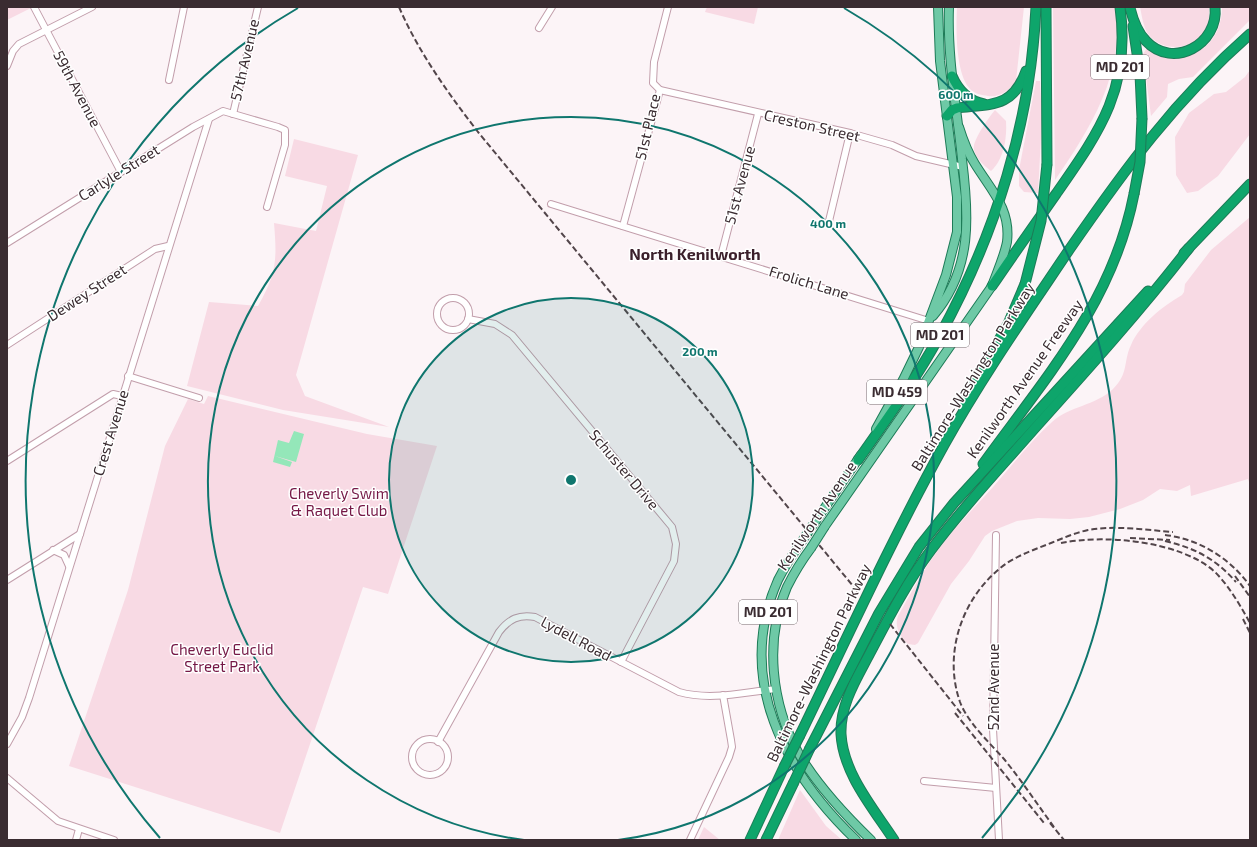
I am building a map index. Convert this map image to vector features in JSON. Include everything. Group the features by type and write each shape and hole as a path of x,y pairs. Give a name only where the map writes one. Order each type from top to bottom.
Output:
{"highway":[{"name":"MD 201","path":"858,460 912,381 939,336 974,264 999,199 1021,122 1032,55 1036,7"},
{"name":"Kenilworth Avenue Freeway","path":"946,442 968,393 1008,324 1025,284 1041,221 1046,164 1046,7"},
{"name":"MD 201","path":"992,286 1083,155 1106,116 1120,68 1122,35 1120,7"},
{"path":"1130,8 1136,26 1149,44 1164,52 1176,53 1194,49 1207,38 1214,23 1215,7"},
{"name":"Kenilworth Avenue Freeway","path":"954,503 1066,350 1090,313 1114,263 1125,231 1134,194 1140,157 1142,118 1139,64 1130,8"},
{"name":"Baltimore-Washington Parkway","path":"750,840 900,528 946,442 1024,317 1130,163 1182,100 1217,64 1250,34"},
{"path":"947,116 952,110 957,108 994,104 1006,100 1017,90 1032,55"},
{"path":"952,76 960,89 968,97 979,103 994,104"},
{"name":"Baltimore-Washington Parkway","path":"766,840 841,684 890,593 919,547 954,503 1250,184"},
{"path":"894,840 860,786 846,759 841,727 843,712 852,687 898,601 935,544 972,498 1143,306 1189,248"}],"main road":[{"name":"Kenilworth Avenue","path":"856,840 818,801 798,772 778,734 764,690 763,647 769,606 786,566 858,460 908,371 946,275 955,238 958,204 940,60 938,7"},
{"name":"Kenilworth Avenue","path":"929,321 941,306 958,271 964,249 968,210 952,76 949,7"},
{"name":"Kenilworth Avenue","path":"871,840 854,824 825,790 800,755 787,726 776,689 773,655 777,621 787,588 825,526 992,286 1003,255 1007,238 1006,217 999,199 972,159 959,128"},
{"path":"963,167 986,180"}],"street":[{"name":"59th Avenue","path":"34,7 121,172"},
{"path":"7,66 15,48 46,30 92,7"},
{"path":"169,80 184,7"},
{"name":"57th Avenue","path":"233,114 258,7"},
{"path":"539,28 552,7"},
{"name":"51st Place","path":"623,226 660,90 652,83 652,72 668,7"},
{"name":"Creston Street","path":"660,90 758,114 850,133 892,145 916,156 963,167"},
{"name":"Carlyle Street","path":"7,243 223,111 233,114"},
{"path":"233,114 285,130 285,141 282,157 267,207"},
{"name":"51st Avenue","path":"721,256 758,114"},
{"name":"Crest Avenue","path":"7,744 22,717 80,534 168,246 209,119"},
{"path":"829,221 850,133"},
{"name":"Frolich Lane","path":"551,204 929,321"},
{"name":"Dewey Street","path":"7,345 155,249 168,246"},
{"path":"448,299 460,300 468,309 468,319 460,328 455,330 446,328 440,322 438,317 439,308 448,299"},
{"name":"Schuster Drive","path":"468,319 494,324 512,335 672,527 676,544 674,561 621,662"},
{"path":"128,376 199,398"},
{"path":"7,461 113,394 122,396"},
{"path":"7,580 80,534"},
{"name":"52nd Avenue","path":"996,534 993,730 999,840"},
{"path":"53,550 64,555 69,567"},
{"name":"Lydell Road","path":"438,742 499,632 506,623 520,616 535,617 679,692 692,696 724,695 776,689"},
{"path":"690,840 729,757 732,747 724,695"},
{"path":"433,740 438,742 446,749 446,765 439,773 434,775 419,772 413,763 412,758 415,748 423,741 433,740"},
{"path":"7,778 49,815 58,821 114,840"},
{"path":"924,781 996,788"},
{"path":"76,840 80,829"}],"green space":[{"path":"7,7 31,7 31,8 7,20"},
{"path":"707,7 758,7 754,24 705,12"},
{"path":"957,7 1024,7 1016,81 1004,93 996,96 981,95 971,90 966,83 959,63"},
{"path":"1053,7 1115,7 1117,31 1115,54 1110,77 1102,99 1081,141 1055,180"},
{"path":"1140,7 1209,7 1208,26 1202,36 1187,45 1170,47 1162,45 1154,40 1146,31"},
{"path":"1222,7 1250,7 1250,20 1193,77 1179,79 1168,84 1167,97 1151,116 1143,54 1147,48 1161,54 1174,56 1187,56 1198,52 1208,44 1215,34 1220,22"},
{"path":"1250,70 1250,134 1218,176 1198,191 1187,193 1176,175 1175,137 1189,113 1214,94 1226,92 1245,77"},
{"path":"1036,81 1040,81 1042,119 1038,193 1024,192 1019,186 1019,170"},
{"path":"995,110 1006,121 1006,134 1002,154 999,161 991,171 982,163 975,153 974,145 986,122"},
{"path":"294,139 358,155 296,375 305,396 389,427 283,410 187,386 209,302 258,306 269,284 274,266 274,223 316,231 327,186 285,176"},
{"path":"1250,217 1250,485 1248,479 1191,496 1190,485 1177,491 1160,489 1143,500 1120,509 1089,517 1070,519 1038,518 1017,521 992,531 985,536 969,561 951,584 918,643 915,645 908,644 898,631 898,616 922,573 945,541 1052,422 1066,412 1098,399 1113,389 1124,373 1131,345 1140,330 1167,304 1182,295 1185,284 1211,250"},
{"name":"Cheverly Euclid Street Park","path":"208,396 367,434 437,446 388,594 363,587 280,833 69,766 128,590 165,446 188,399 204,404"},
{"path":"800,790 826,826 842,840 778,840"},
{"path":"704,827 720,840 698,840"}],"shaded area":[{"path":"294,431 304,434 296,462 275,456 292,462 290,467 273,462 278,440 289,443"}],"railway":[{"path":"399,7 407,24 435,72 478,132 858,592"},
{"path":"1054,827 1011,767 979,732 968,717 960,702 955,683 954,663 956,644 968,607 979,590 992,575 1007,563 1029,552 1069,536 1088,530 1109,528 1173,532"},
{"path":"1165,535 1190,541 1213,552 1233,567 1250,586"},
{"path":"1130,538 1170,540"},
{"path":"1061,543 1079,540 1120,540 1142,542 1183,553 1200,561 1220,577 1230,590 1250,623"},
{"path":"1165,541 1186,547 1213,561 1236,582"},
{"path":"1235,576 1250,597"},
{"path":"1243,619 1250,633"},
{"path":"890,624 963,716"},
{"path":"955,713 1044,823"},
{"path":"1050,823 1064,840"}],"district":[{"name":"North Kenilworth","path":"695,254"}],"park label":[{"name":"Cheverly Swim & Raquet Club","path":"339,502"}]}
